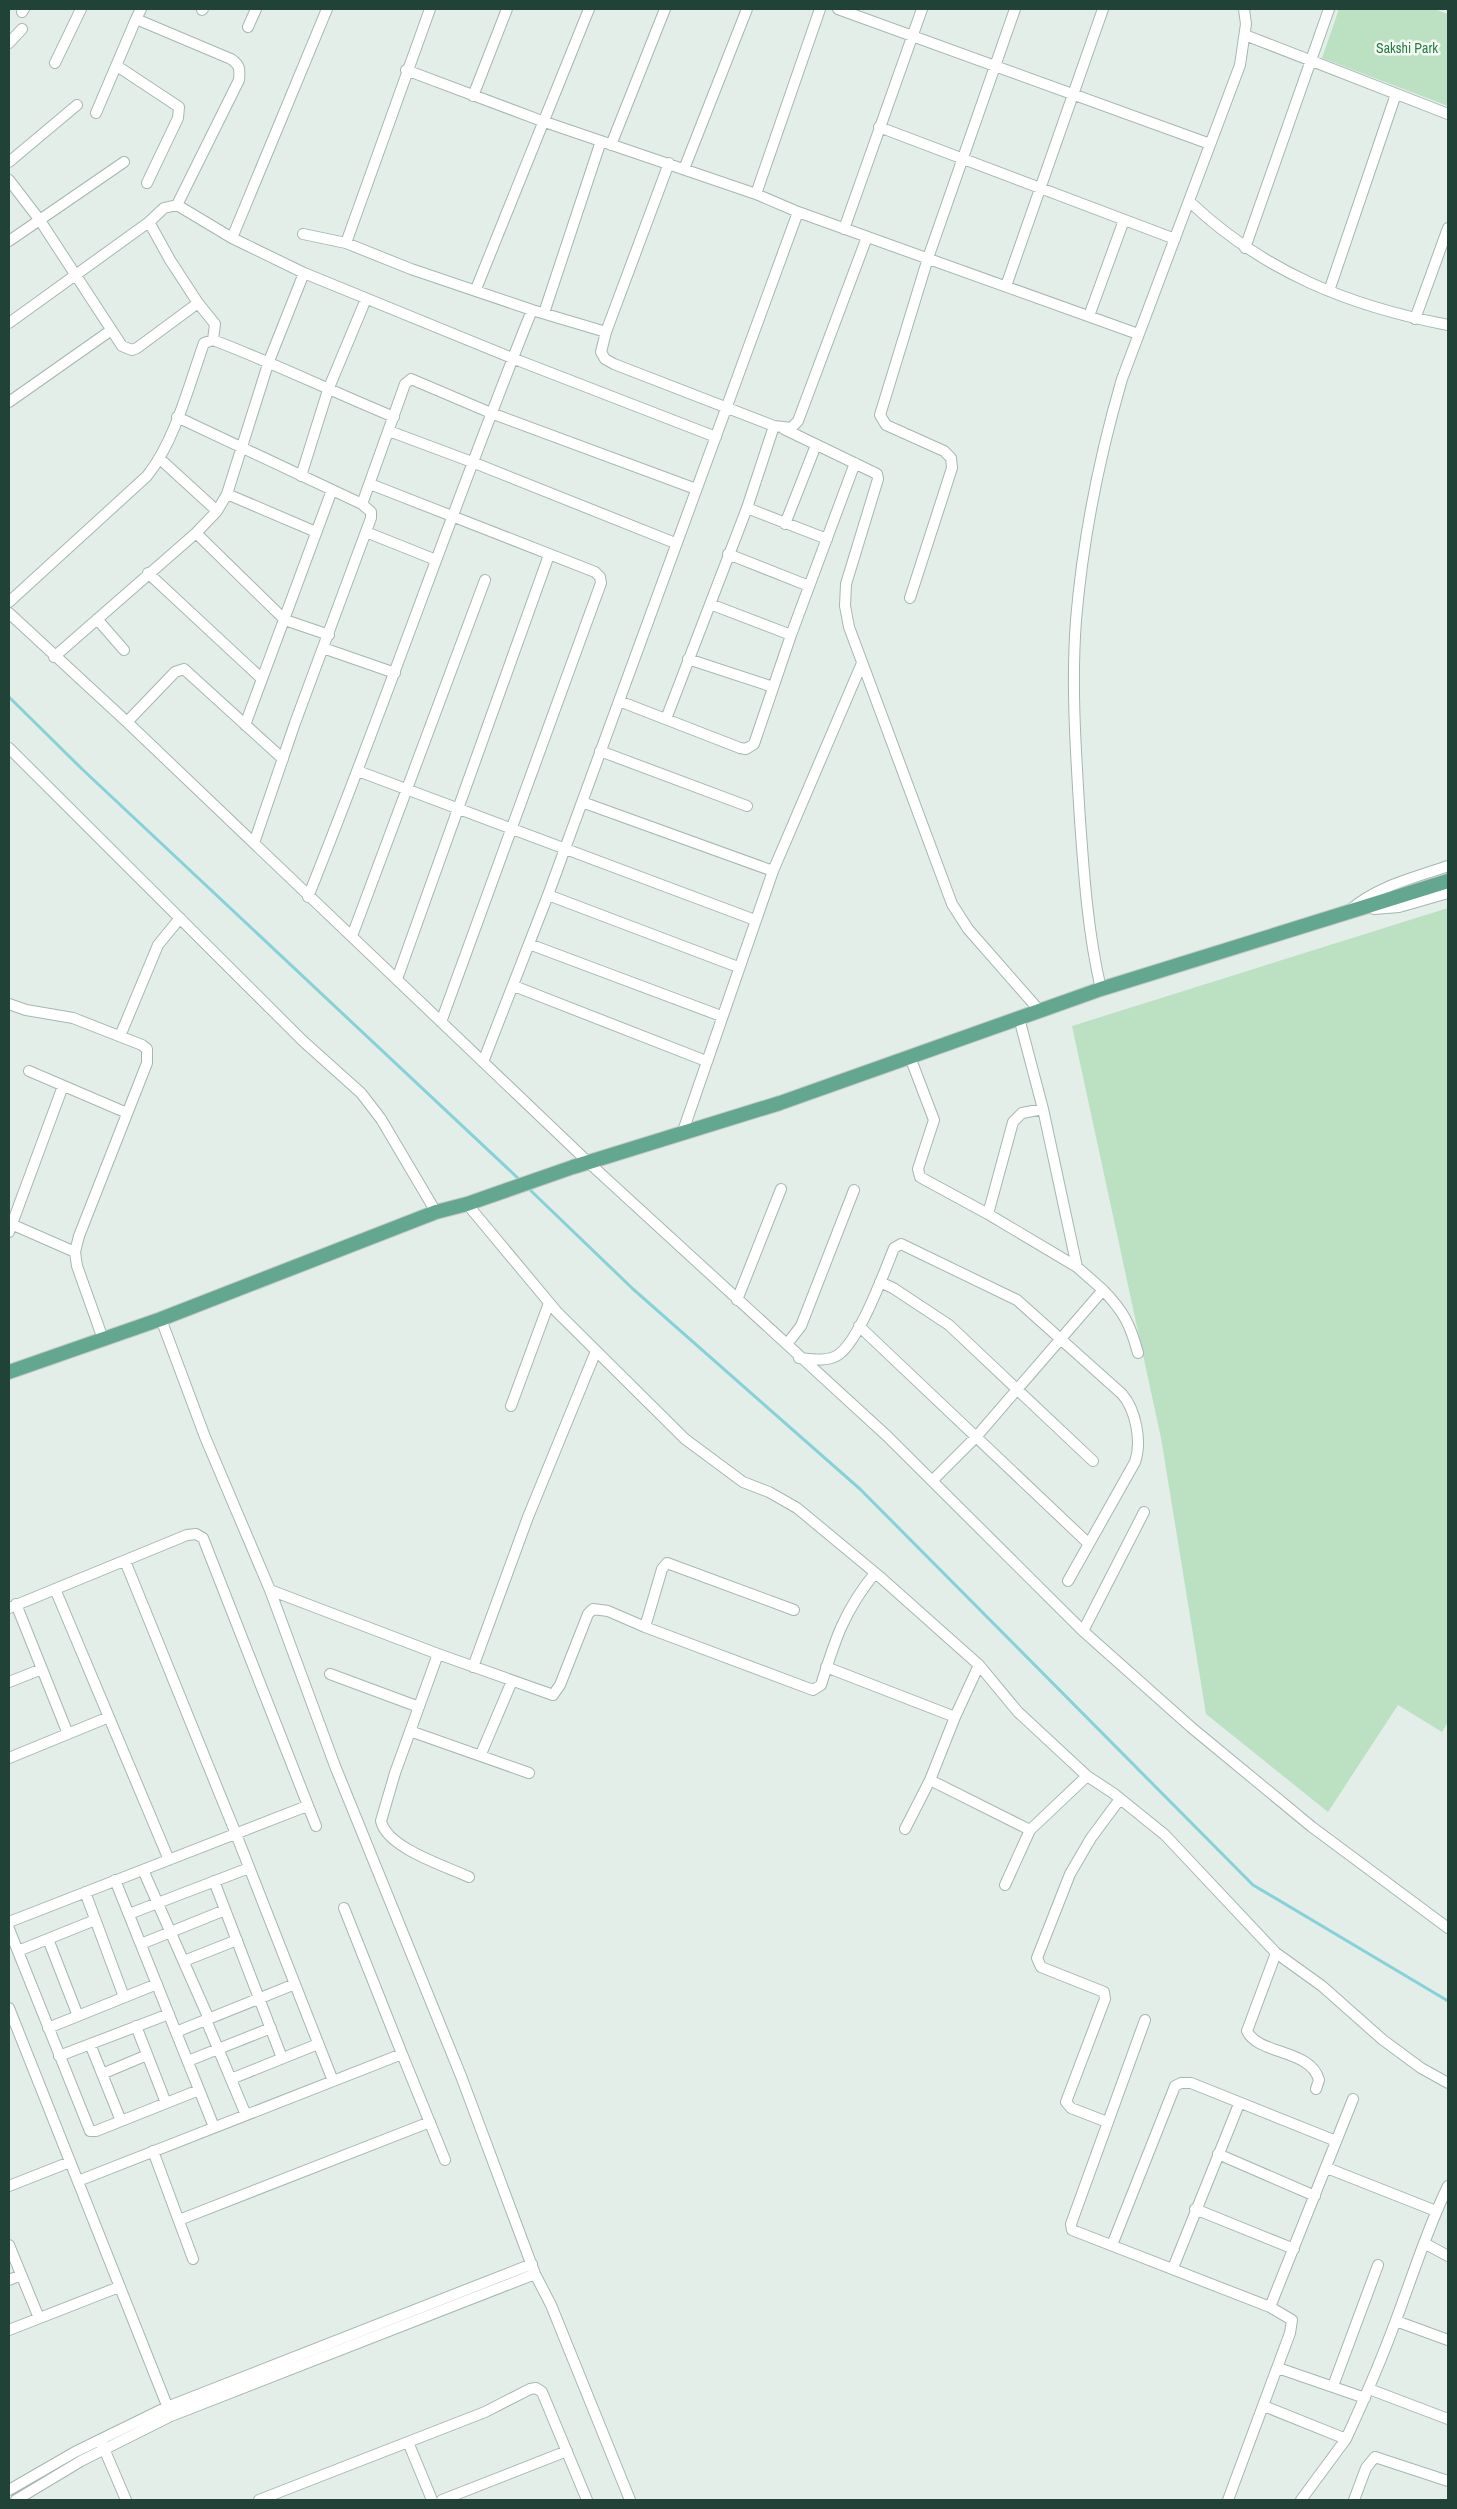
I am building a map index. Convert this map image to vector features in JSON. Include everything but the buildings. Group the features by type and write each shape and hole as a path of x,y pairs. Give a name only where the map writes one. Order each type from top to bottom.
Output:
{"main road":[{"path":"9,1372 161,1319 436,1212 473,1202 572,1167 780,1103 1101,989 1448,881"}],"street":[{"path":"55,63 80,9"},
{"path":"96,113 141,9"},
{"path":"248,27 256,9"},
{"path":"232,238 327,9"},
{"path":"346,244 406,70 430,9"},
{"path":"473,96 508,9"},
{"path":"476,289 542,121 589,9"},
{"path":"611,145 665,9"},
{"path":"684,168 747,9"},
{"path":"756,194 820,9"},
{"path":"838,9 1210,144"},
{"path":"844,229 922,9"},
{"path":"910,598 952,468 951,458 944,452 886,425 880,415 928,258 1015,9"},
{"path":"1006,286 1039,187 1103,9"},
{"path":"1101,989 1083,860 1074,736 1076,622 1092,498 1107,429 1122,379 1240,65 1245,35 1244,9"},
{"path":"1245,248 1329,9"},
{"path":"136,19 231,59 238,64 240,70 239,80 177,205"},
{"path":"9,43 22,29"},
{"path":"1245,35 1448,114"},
{"path":"117,66 176,103 179,107 178,118 147,183"},
{"path":"406,70 542,121 684,168 844,229 1138,334"},
{"path":"1329,291 1396,94"},
{"path":"9,162 77,105"},
{"path":"879,127 1175,239"},
{"path":"544,313 601,141"},
{"path":"9,241 124,162"},
{"path":"669,163 606,332 602,352 604,359 779,427 874,470 878,479 846,584 845,606 849,627 952,904 968,929 1039,1010"},
{"path":"9,181 39,219 110,331 122,346 132,350 198,303"},
{"path":"1190,202 1228,236 1281,270 1371,307 1415,319 1448,325"},
{"path":"9,323 149,222 164,208 177,205 232,238 304,273 512,358 716,437"},
{"path":"483,1062 548,895 675,543 727,408 798,212"},
{"path":"1088,316 1124,220"},
{"path":"149,222 170,260 198,303 215,324 213,340"},
{"path":"1415,319 1448,228"},
{"path":"303,234 346,244 411,269 476,289 532,310 606,332"},
{"path":"779,427 791,428 798,421 866,237"},
{"path":"54,657 196,533 217,511 227,494 269,361 304,273"},
{"path":"301,476 328,390 366,299"},
{"path":"308,897 395,673 472,462 532,310"},
{"path":"9,402 110,331"},
{"path":"9,602 147,476 160,458 204,343 213,340 269,361 328,390 394,417"},
{"path":"362,504 405,384 410,379 491,413 696,489"},
{"path":"177,417 362,504 371,512 366,532 254,843"},
{"path":"666,719 728,554 779,427"},
{"path":"389,431 675,543"},
{"path":"785,524 816,445"},
{"path":"160,458 217,511"},
{"path":"619,701 746,749 754,744 791,635 855,463"},
{"path":"370,484 595,572 600,577 601,583 441,1022"},
{"path":"245,725 332,490"},
{"path":"227,494 316,532"},
{"path":"747,508 827,539"},
{"path":"366,532 436,560"},
{"path":"196,533 285,620 329,635"},
{"path":"728,554 809,586"},
{"path":"398,979 549,555"},
{"path":"148,573 262,679"},
{"path":"352,936 485,580"},
{"path":"710,604 791,635"},
{"path":"9,613 54,657 127,722 308,897 398,979 588,1162 933,1480 1083,1631 1192,1728 1312,1827 1448,1928"},
{"path":"97,619 124,650"},
{"path":"323,648 395,673"},
{"path":"688,659 773,687"},
{"path":"682,1134 755,920 862,663"},
{"path":"127,722 180,669 189,672 283,760"},
{"path":"9,748 303,1041 361,1093 381,1119 436,1212"},
{"path":"600,751 746,806"},
{"path":"358,771 755,920"},
{"path":"582,802 774,871"},
{"path":"1349,911 1364,898 1382,889 1448,866"},
{"path":"1349,911 1399,906 1448,893"},
{"path":"548,895 738,967"},
{"path":"120,1036 158,945 180,918"},
{"path":"529,944 722,1016"},
{"path":"514,986 706,1061"},
{"path":"9,1004 26,1010 73,1018 142,1045 147,1049 149,1056 74,1252 77,1266 103,1339"},
{"path":"1019,1018 1043,1109 1077,1267"},
{"path":"910,1057 934,1120 918,1173 922,1179 988,1214 1077,1267 1121,1308 1129,1322 1138,1353"},
{"path":"29,1071 127,1113"},
{"path":"64,1086 10,1228 74,1252"},
{"path":"988,1214 1013,1122 1022,1113 1043,1109"},
{"path":"738,1300 780,1189"},
{"path":"787,1344 801,1326 854,1190"},
{"path":"473,1202 550,1303 685,1439 742,1482 768,1492 797,1508 875,1573 979,1665 1018,1712 1087,1776 1120,1798 1165,1835 1276,1953 1322,1986 1383,2040 1421,2068 1448,2083"},
{"path":"799,1358 821,1359 837,1355 859,1326 894,1248 901,1244 1017,1300 1129,1402 1132,1408 1138,1446 1135,1462 1068,1581"},
{"path":"880,1282 893,1288 949,1325 1093,1461"},
{"path":"933,1480 976,1437 1103,1290"},
{"path":"511,1406 550,1303"},
{"path":"161,1319 205,1437 270,1590 335,1766 461,2076 534,2269 630,2500"},
{"path":"859,1326 1089,1544"},
{"path":"473,1667 528,1516 596,1351"},
{"path":"1083,1631 1144,1512"},
{"path":"68,1734 42,1669 13,1606 125,1562 187,1535 196,1534 203,1538 316,1826"},
{"path":"125,1562 236,1834 333,2081"},
{"path":"645,1627 662,1569 667,1563 794,1610"},
{"path":"270,1590 545,1693 556,1693 588,1614 593,1609 608,1611 645,1627 813,1690 820,1685 845,1616 858,1594 875,1573"},
{"path":"55,1589 169,1860"},
{"path":"438,1654 395,1773 381,1821 383,1829 388,1835 409,1850 469,1877"},
{"path":"905,1829 930,1780 979,1665"},
{"path":"826,1667 956,1717"},
{"path":"9,1682 42,1669"},
{"path":"330,1674 419,1707"},
{"path":"481,1754 512,1681"},
{"path":"9,1758 109,1717"},
{"path":"410,1731 529,1772"},
{"path":"1005,1885 1030,1830 1087,1776"},
{"path":"930,1780 1030,1830"},
{"path":"1107,2122 1071,2108 1066,2102 1105,2000 1104,1992 1041,1967 1038,1958 1070,1874 1091,1838 1120,1798"},
{"path":"9,1922 307,1806"},
{"path":"129,1914 249,1868"},
{"path":"143,1870 157,1904 172,1932 246,2115"},
{"path":"115,1880 214,2127"},
{"path":"214,1881 282,2058"},
{"path":"85,1892 124,1997"},
{"path":"344,1908 445,2160"},
{"path":"141,1944 225,1910"},
{"path":"18,1952 95,1920"},
{"path":"9,1929 87,2127 96,2131 199,2090"},
{"path":"48,1939 78,2016"},
{"path":"184,1961 237,1940"},
{"path":"1276,1953 1247,2031 1256,2040 1312,2067 1319,2080 1316,2089"},
{"path":"48,2028 157,1984"},
{"path":"176,2032 295,1984"},
{"path":"9,2008 169,2412"},
{"path":"59,2056 169,2014"},
{"path":"1145,2020 1070,2224 1072,2230 1270,2306 1292,2320 1278,2368 1228,2500"},
{"path":"136,2026 166,2103"},
{"path":"188,2061 271,2028"},
{"path":"90,2044 121,2121"},
{"path":"231,2079 318,2044"},
{"path":"78,2181 402,2054"},
{"path":"102,2074 147,2055"},
{"path":"1112,2245 1175,2086 1181,2083 1191,2084 1336,2141"},
{"path":"1270,2306 1327,2168 1353,2099"},
{"path":"1172,2268 1239,2104"},
{"path":"179,2220 430,2122"},
{"path":"153,2152 193,2259"},
{"path":"1218,2154 1315,2196"},
{"path":"9,2186 70,2162"},
{"path":"1327,2168 1436,2211"},
{"path":"1301,2500 1346,2439 1367,2394 1436,2211 1448,2186"},
{"path":"1195,2209 1294,2248"},
{"path":"1424,2243 1448,2256"},
{"path":"9,2245 39,2318"},
{"path":"1333,2386 1378,2265"},
{"path":"9,2490 169,2412 534,2269"},
{"path":"9,2280 21,2276"},
{"path":"9,2330 119,2287"},
{"path":"1396,2321 1448,2340"},
{"path":"1278,2368 1448,2419"},
{"path":"259,2500 485,2412 530,2389 536,2388 542,2392 587,2500"},
{"path":"1264,2406 1346,2439"},
{"path":"408,2442 432,2500"},
{"path":"16,2500 102,2445"},
{"path":"102,2445 126,2500"},
{"path":"442,2500 567,2451"},
{"path":"1354,2500 1366,2468 1375,2457 1448,2481"}],"green space":[{"name":"Sakshi Park","path":"1339,9 1434,9 1448,14 1448,106 1322,58"},
{"path":"1448,908 1448,1722 1442,1732 1398,1705 1328,1812 1206,1714 1161,1438 1072,1026"}],"waterway":[{"path":"9,697 82,769 521,1181"},
{"path":"527,1187 633,1289 860,1489 1253,1885 1448,2001"}]}
